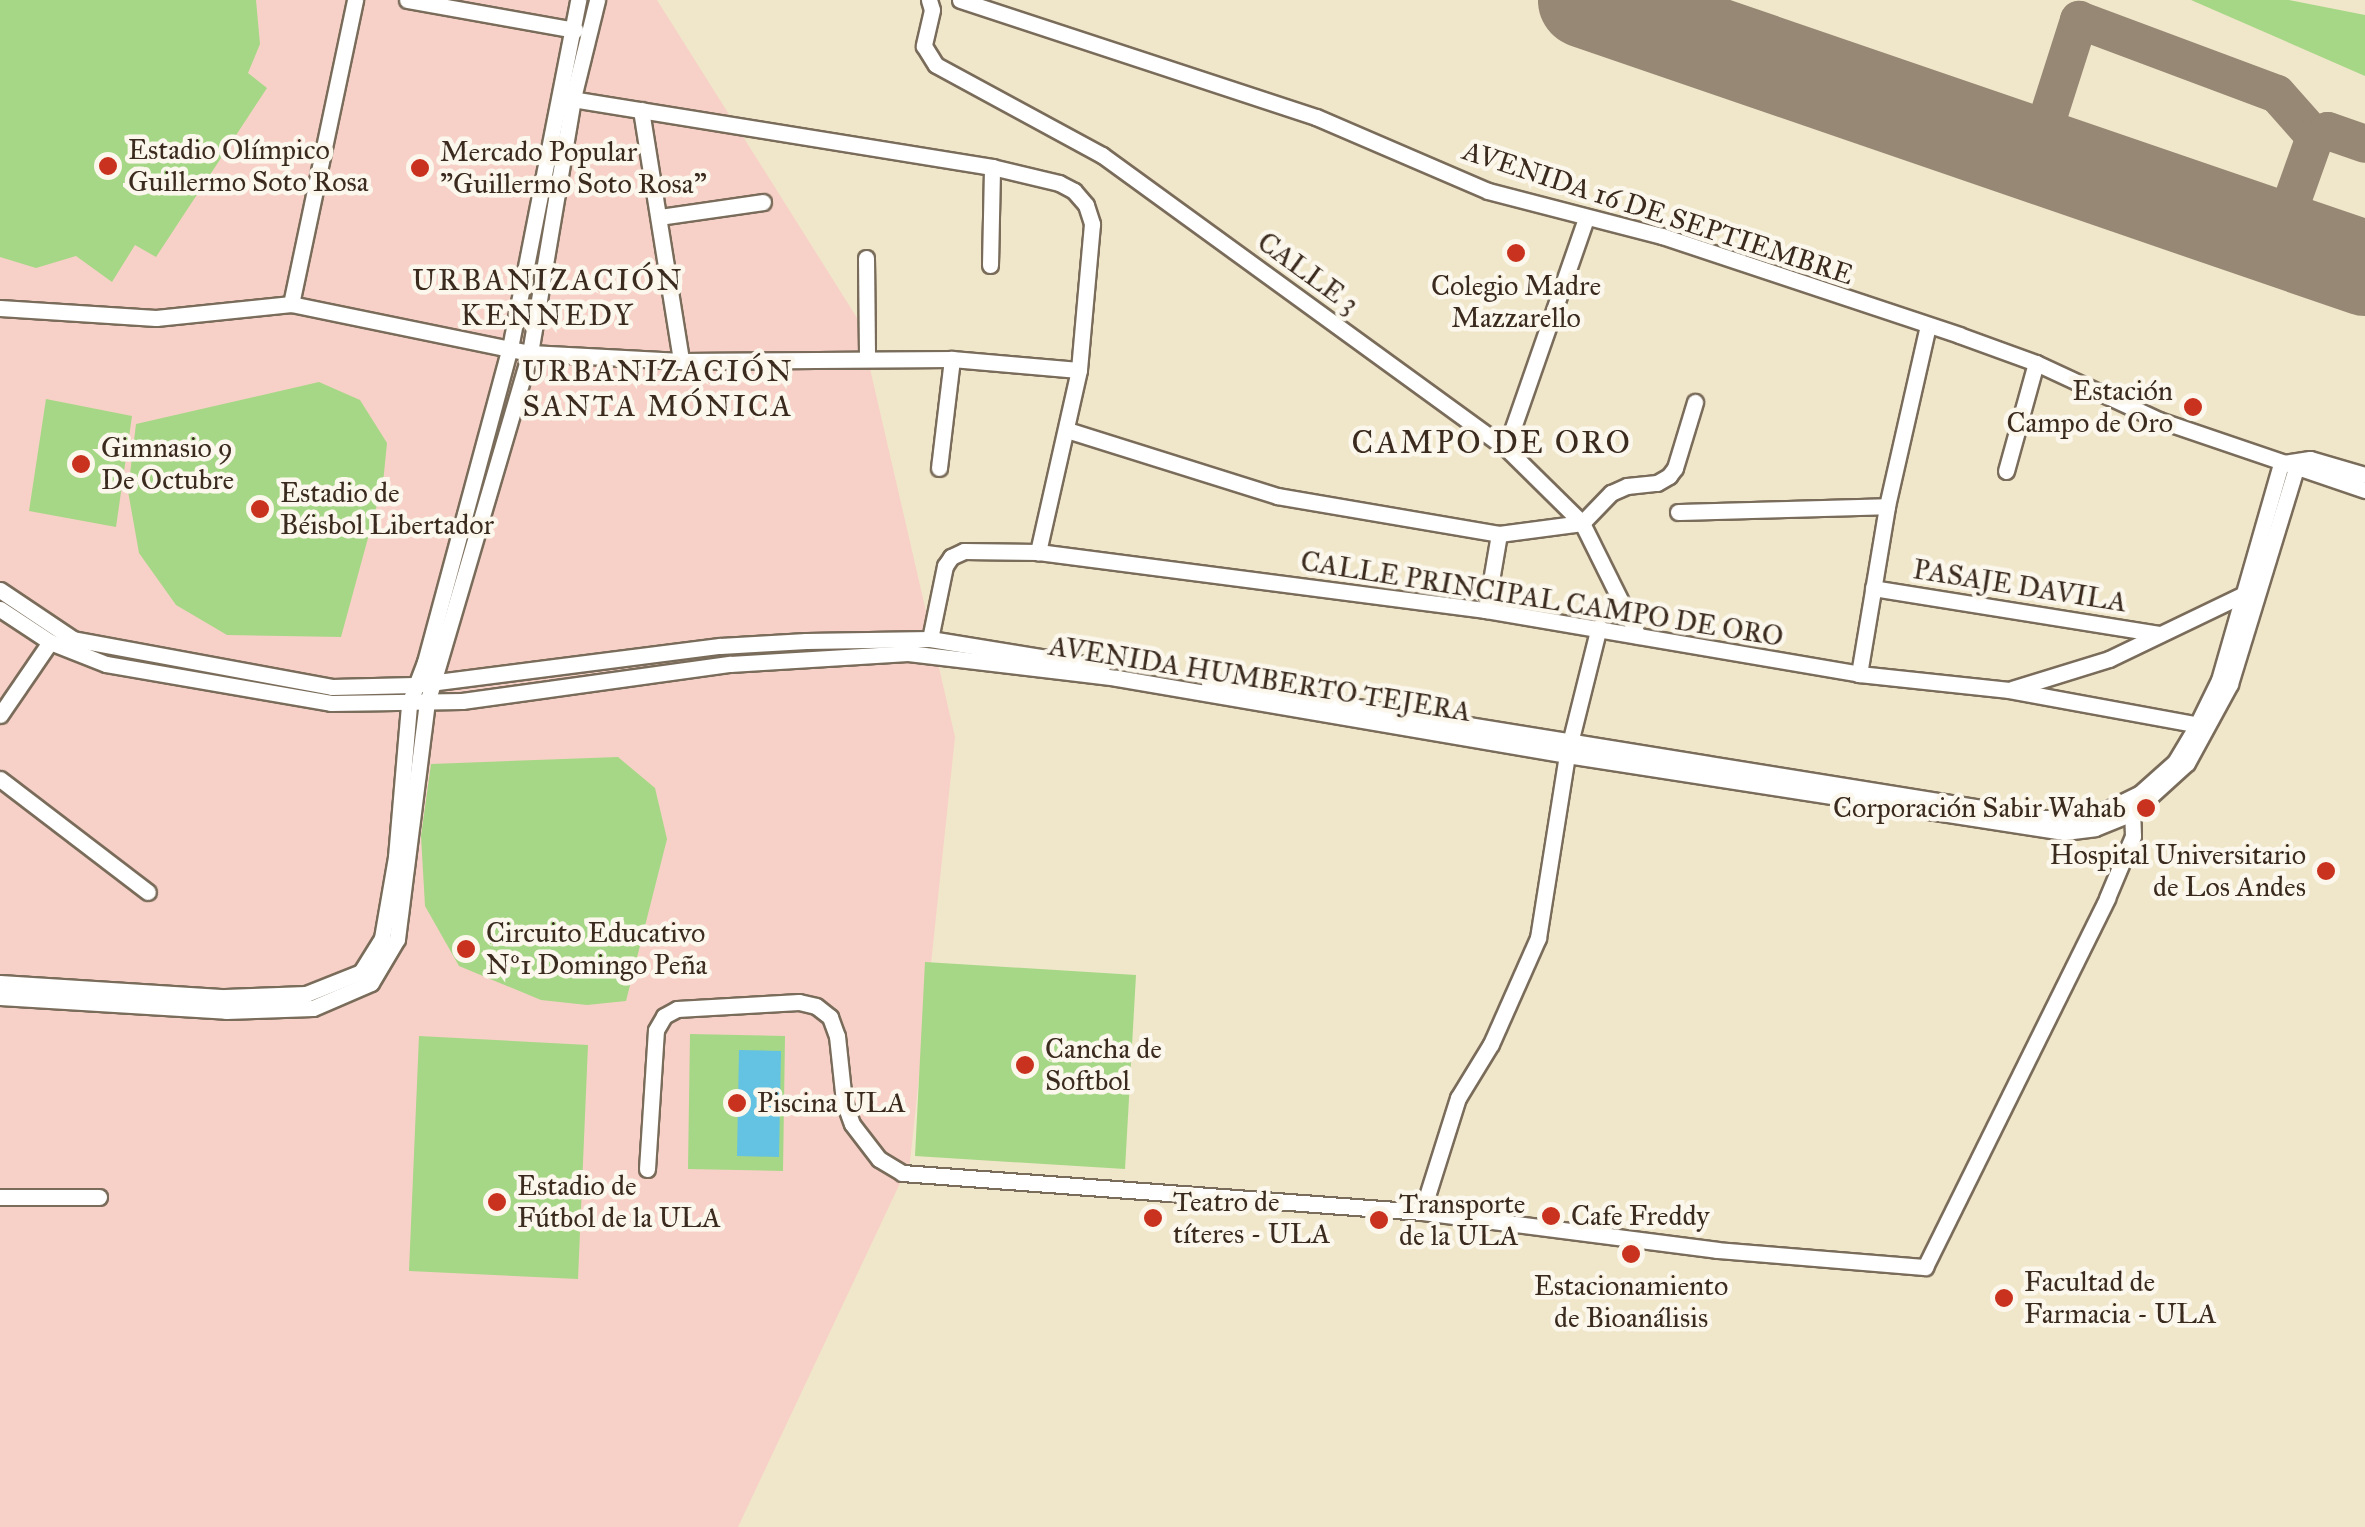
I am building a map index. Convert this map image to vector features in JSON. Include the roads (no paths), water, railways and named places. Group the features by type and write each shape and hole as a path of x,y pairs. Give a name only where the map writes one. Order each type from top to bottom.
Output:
{"street":[{"path":"290,304 354,0"},
{"path":"407,0 586,33"},
{"path":"0,997 226,1010 314,1008 371,983 397,938 432,683 530,353 565,97 570,28 578,0"},
{"path":"0,983 225,997 306,994 361,972 382,938 396,856 409,704 426,662 510,348 565,97 596,0"},
{"name":"CALLE 3","path":"929,0 932,10 924,46 936,65 1102,155 1506,448 1582,524 1638,636"},
{"name":"AVENIDA 16 DE SEPTIEMBRE","path":"960,0 1316,118 1488,191 1662,236 2036,363 2159,420 2365,490"},
{"path":"565,97 992,167 1059,183 1086,205 1092,224 1079,370 1038,552"},
{"path":"641,110 681,362"},
{"path":"990,264 992,167"},
{"path":"659,217 764,202"},
{"path":"1506,448 1586,218"},
{"path":"866,258 867,358"},
{"path":"0,308 156,318 290,304 530,353 681,362 952,359 1079,370"},
{"path":"1859,674 1887,506 1928,326"},
{"path":"939,468 952,359"},
{"path":"2006,471 2036,363"},
{"path":"1068,430 1277,496 1498,534 1582,524 1611,493 1627,486 1657,483 1669,476 1694,402"},
{"name":"AVENIDA 16 DE SEPTIEMBRE","path":"2288,466 2310,459 2365,475"},
{"name":"AVENIDA HUMBERTO TEJERA","path":"0,590 73,639 332,687 414,685 720,646 930,639 2036,831 2095,828 2132,812 2172,780 2230,684 2288,466"},
{"name":"AVENIDA HUMBERTO TEJERA","path":"0,609 50,642 106,664 330,703 427,703 730,664 908,652 1117,678 2043,818 2074,818 2108,809 2139,794 2175,762 2203,726 2288,466"},
{"path":"1678,512 1887,506"},
{"path":"1486,610 1498,534"},
{"name":"CALLE PRINCIPAL CAMPO DE ORO","path":"930,639 945,566 951,557 964,552 1038,552 1486,610 1859,674 2008,690 2203,726"},
{"name":"PASAJE DAVILA","path":"1873,588 2159,634"},
{"path":"2008,690 2108,660 2244,594"},
{"path":"1422,1212 1445,1150 1458,1098 1491,1044 1538,938 1569,748 1598,628"},
{"path":"0,715 50,642"},
{"path":"0,779 148,892"},
{"path":"647,1169 656,1030 664,1016 678,1010 799,1002 816,1006 830,1017 837,1036 844,1102 852,1124 879,1159 902,1173 1422,1212 1717,1250 1925,1267 2107,898 2133,836 2132,812"},
{"path":"0,1197 99,1198"}],"water":[{"path":"739,1050 781,1051 779,1157 737,1156"}],"place":[{"name":"Estadio Olímpico Guillermo Soto Rosa","path":"108,166"},
{"name":"Mercado Popular \"Guillermo Soto Rosa\"","path":"420,168"},
{"name":"Colegio Madre Mazzarello","path":"1516,253"},
{"name":"Estación Campo de Oro","path":"2193,407"},
{"name":"Gimnasio 9 De Octubre","path":"81,464"},
{"name":"Estadio de Béisbol Libertador","path":"260,509"},
{"name":"Corporación Sabir Wahab","path":"2146,808"},
{"name":"Hospital Universitario de Los Andes","path":"2326,871"},
{"name":"Circuito Educativo Nº1 Domingo Peña","path":"466,949"},
{"name":"Cancha de Softbol","path":"1025,1065"},
{"name":"Piscina ULA","path":"737,1103"},
{"name":"Estadio de Fútbol de la ULA","path":"497,1202"},
{"name":"Cafe Freddy","path":"1551,1216"},
{"name":"Teatro de títeres - ULA","path":"1153,1218"},
{"name":"Transporte de la ULA","path":"1379,1220"},
{"name":"Estacionamiento de Bioanálisis","path":"1631,1254"},
{"name":"Facultad de Farmacia - ULA","path":"2004,1298"}],"district":[{"name":"URBANIZACIÓN KENNEDY","path":"548,297"},
{"name":"URBANIZACIÓN SANTA MÓNICA","path":"658,388"},
{"name":"CAMPO DE ORO","path":"1492,443"}]}
